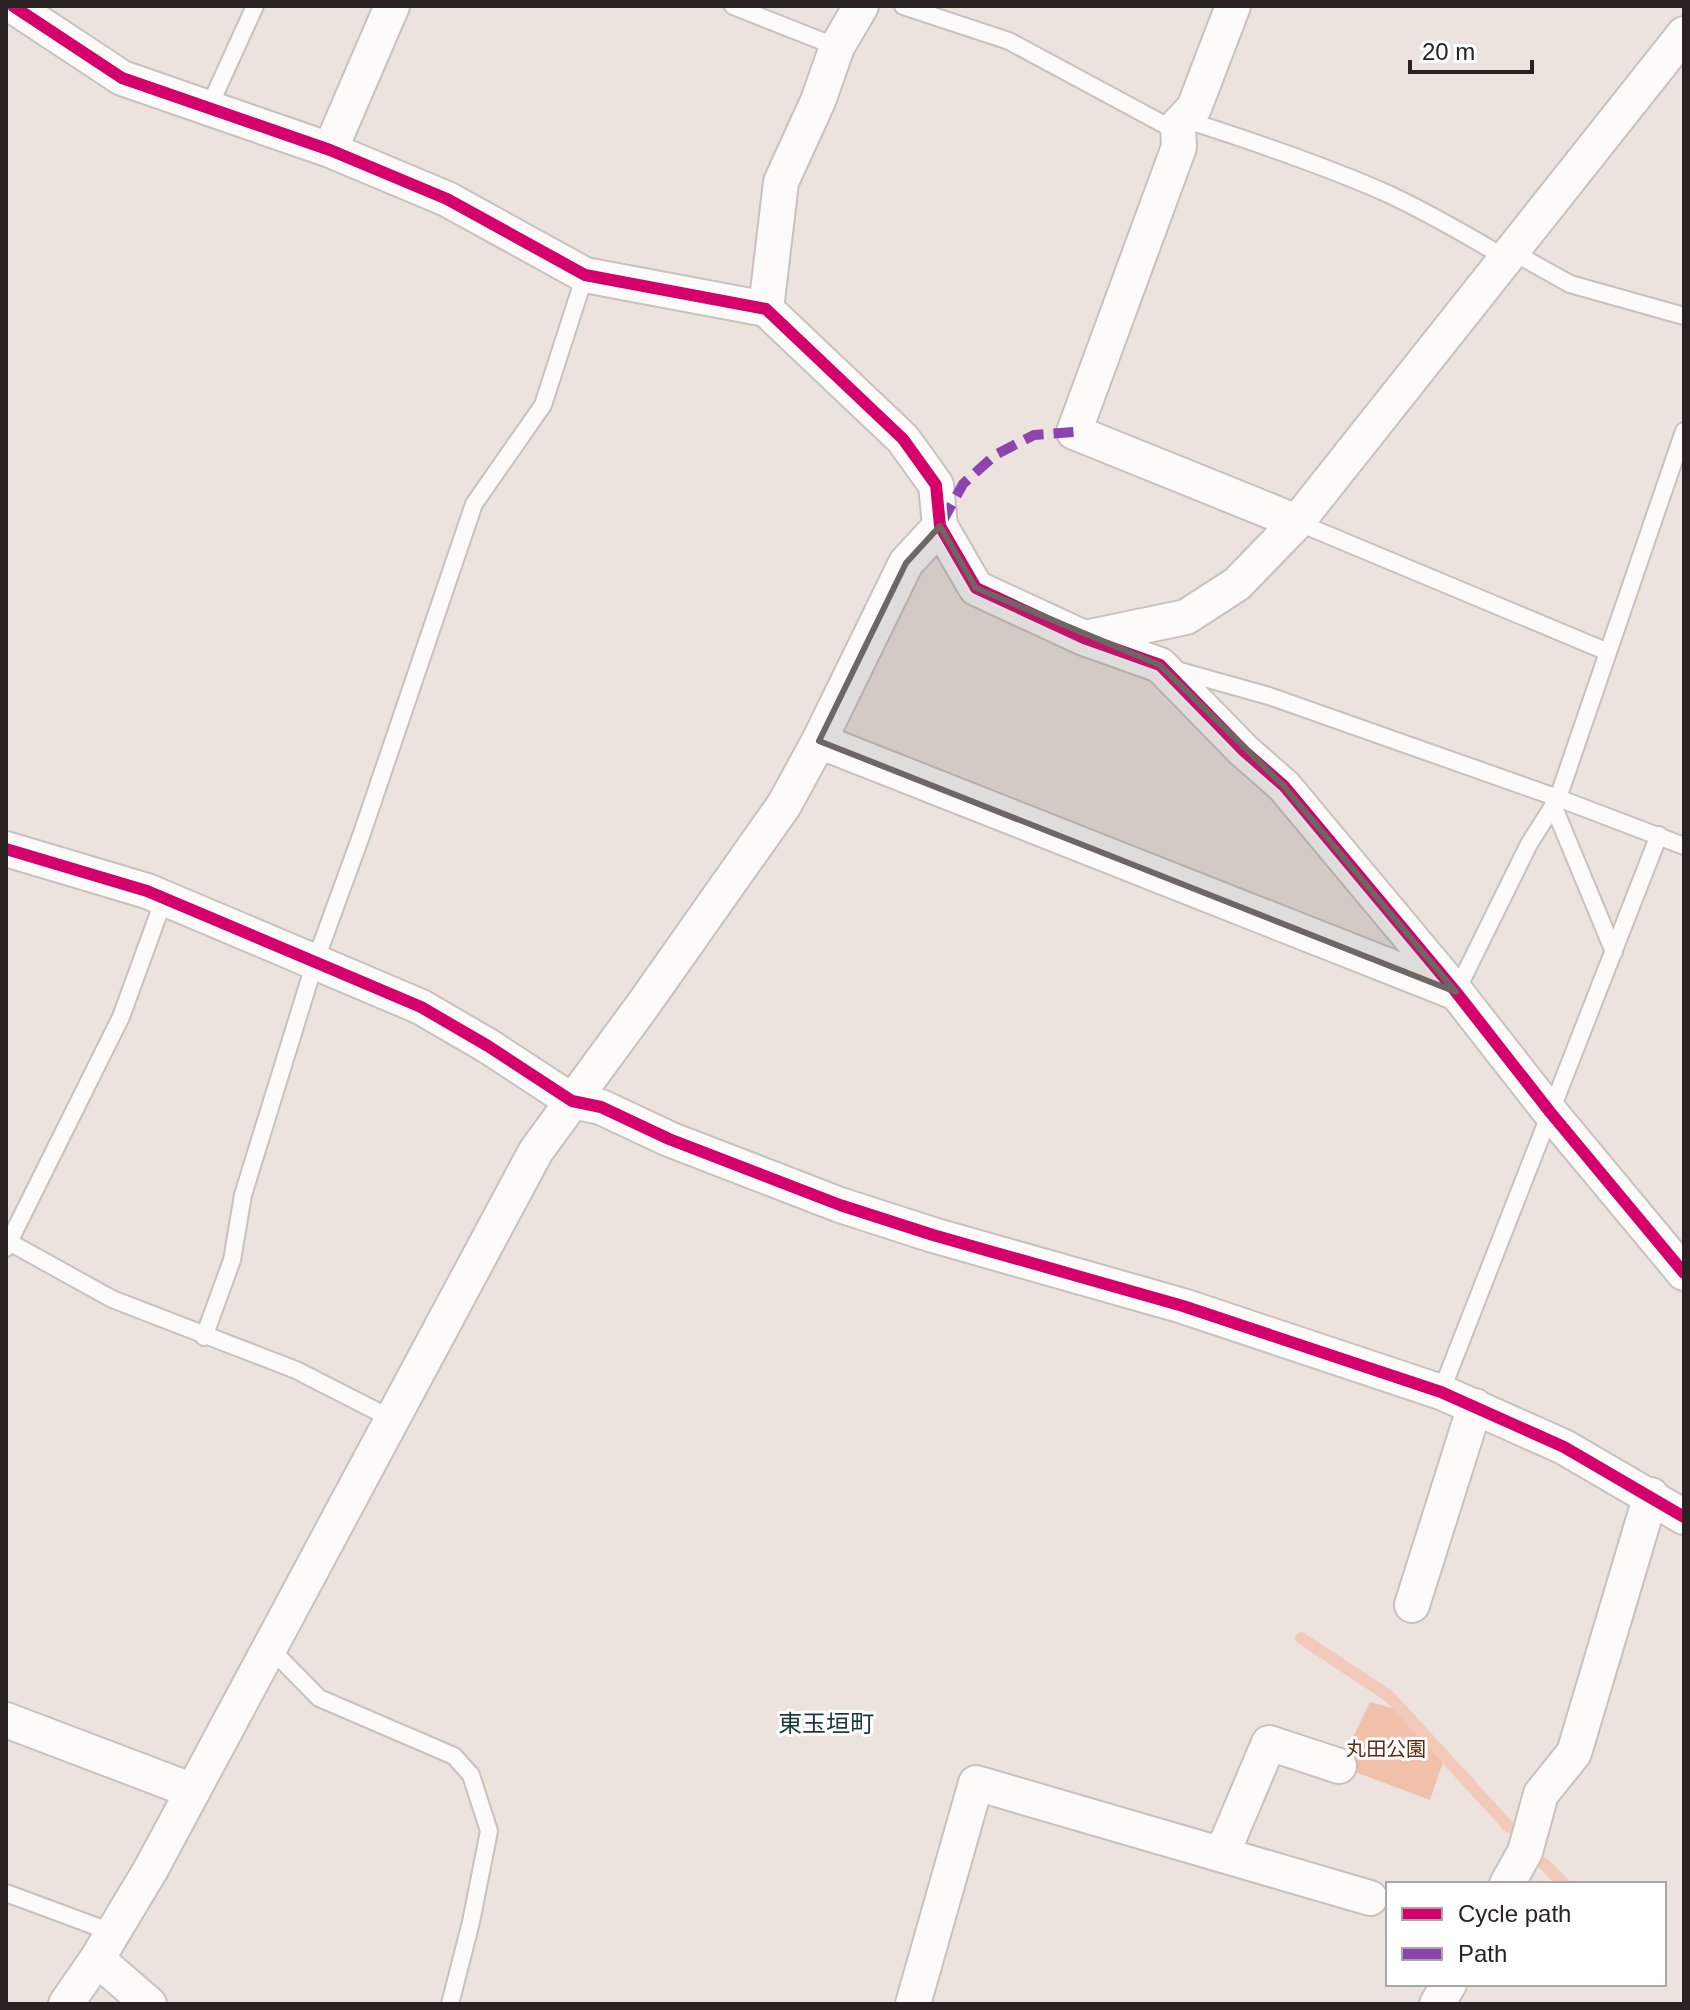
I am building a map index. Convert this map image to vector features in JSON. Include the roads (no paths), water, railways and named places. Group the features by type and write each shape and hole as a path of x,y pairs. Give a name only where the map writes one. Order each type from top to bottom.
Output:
{"street":[{"path":"13,6 122,78 330,150 447,199 585,275 766,309 903,439 936,485 940,526 976,588 1084,638 1160,665 1244,751 1284,786 1684,1273"},
{"path":"330,150 392,6"},
{"path":"766,309 781,182 818,101 837,47 861,6"},
{"path":"1233,6 1194,108 1181,125 1179,147 1074,432 1297,522"},
{"path":"1084,638 1186,617 1237,584 1297,522 1684,34"},
{"path":"66,2004 106,1946 193,1791 536,1151 775,818 819,741 906,563 940,526"},
{"path":"819,741 1456,992"},
{"path":"6,849 164,899 421,1007 572,1101 601,1107 669,1139 840,1205 933,1235 1183,1306 1441,1392 1564,1447 1684,1517"},
{"path":"1412,1605 1475,1406"},
{"path":"1508,1882 1525,1852 1541,1794 1574,1753 1651,1495"},
{"path":"6,1720 193,1791"},
{"path":"1222,1854 1269,1743 1339,1766"},
{"path":"914,2004 976,1783 1370,1898"},
{"path":"106,1946 149,2004"},
{"path":"1437,2004 1448,1986"}],"lane":[{"path":"209,107 255,6"},
{"path":"733,6 837,47"},
{"path":"903,6 1009,41 1181,125 1274,148 1386,194 1570,284 1684,316"},
{"path":"204,1337 232,1260 243,1195 315,962 474,504 543,405 585,275"},
{"path":"1456,992 1529,844 1555,801 1684,431"},
{"path":"1297,522 1608,652"},
{"path":"1160,665 1269,696 1684,846"},
{"path":"1555,801 1614,952"},
{"path":"1441,1392 1659,835"},
{"path":"164,899 121,1017 8,1246 112,1299 296,1370 392,1419"},
{"path":"269,1647 319,1698 454,1756 471,1775 489,1831 471,1922 450,2004"},
{"path":"6,1893 106,1946"}],"waterway":[{"path":"1301,1638 1390,1697 1509,1827"},
{"path":"1543,1863 1562,1882"}],"district":[{"name":"東玉垣町","path":"826,1723"}],"park label":[{"name":"丸田公園","path":"1386,1749"}]}
